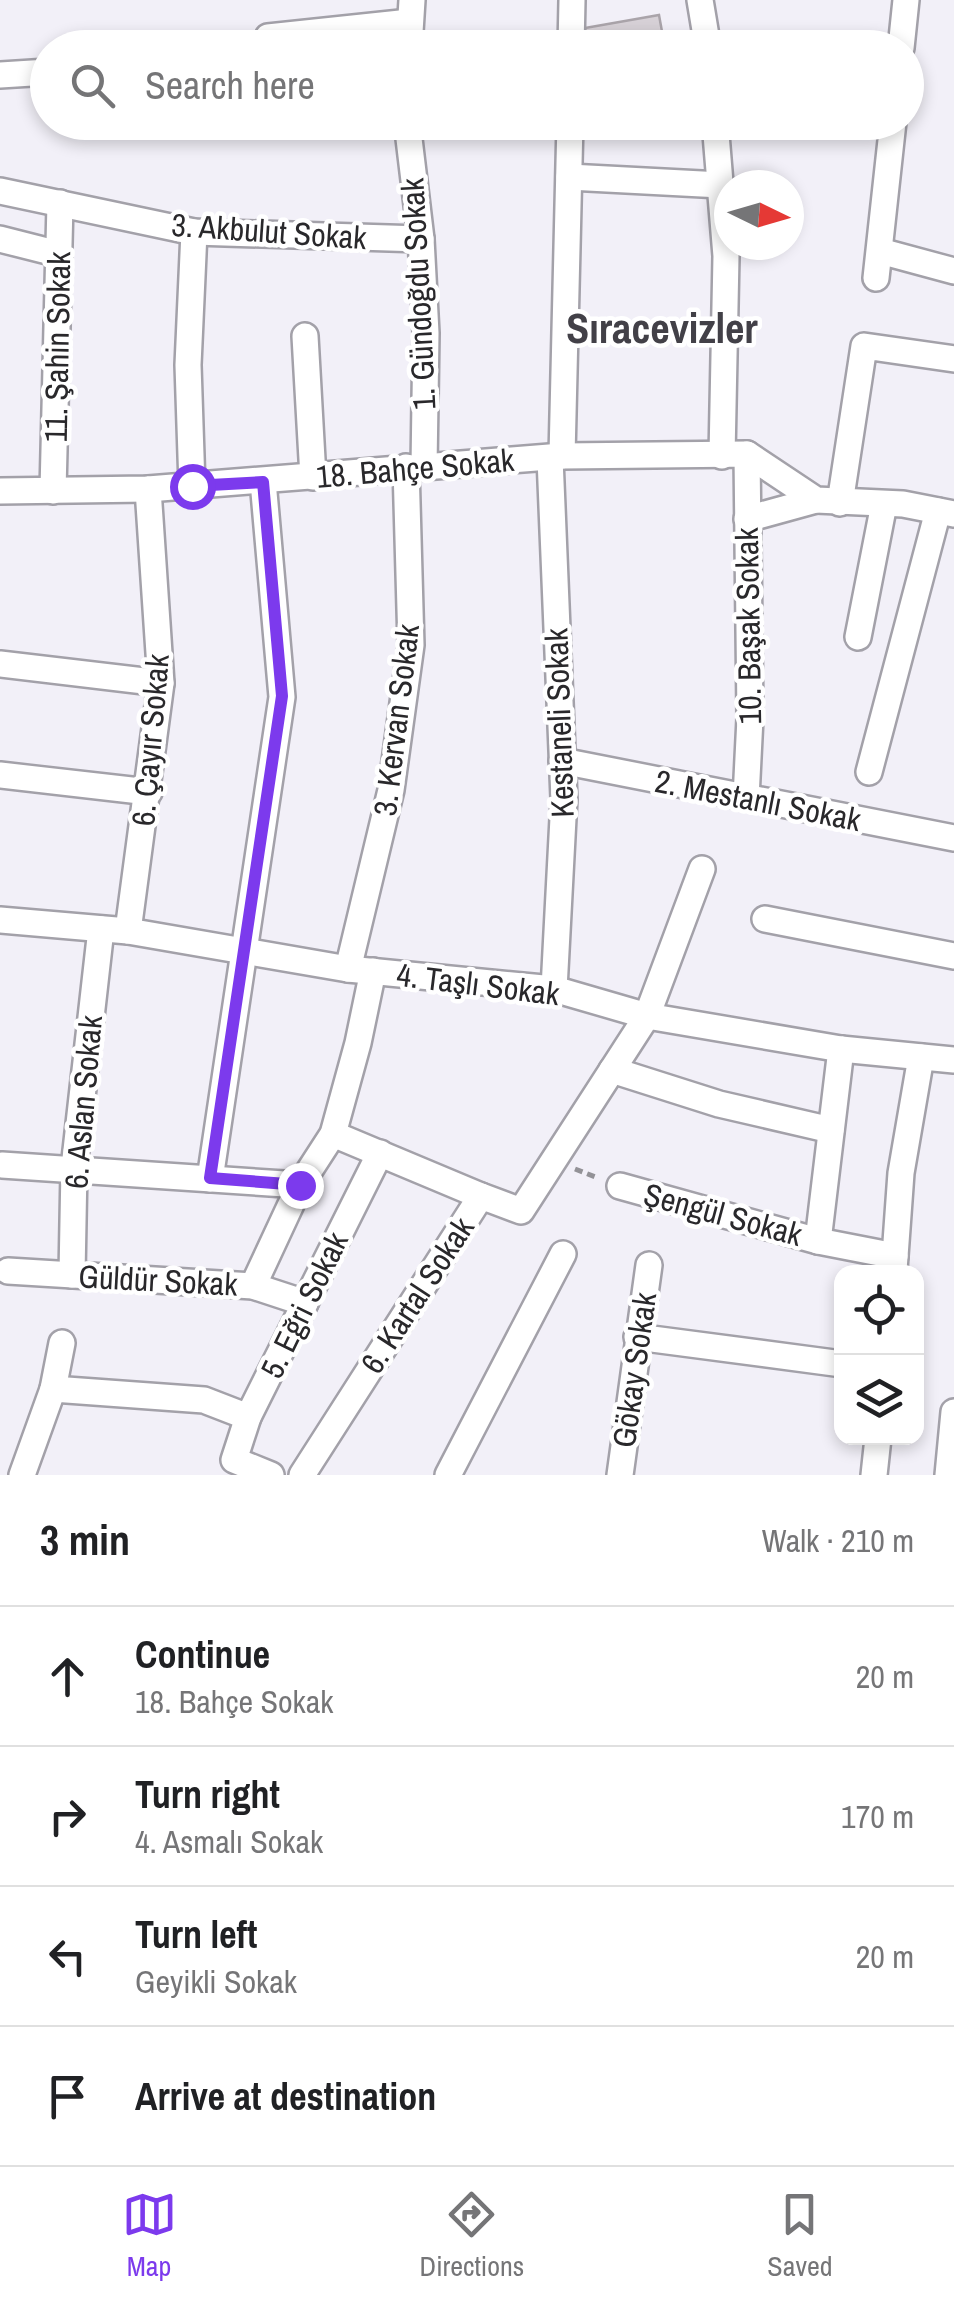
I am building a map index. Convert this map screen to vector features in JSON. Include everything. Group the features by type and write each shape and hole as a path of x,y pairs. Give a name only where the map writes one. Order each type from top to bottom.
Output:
{"street":[{"path":"571,30 572,0"},
{"path":"700,0 705,30"},
{"path":"903,30 906,0"},
{"path":"344,30 410,23"},
{"path":"0,75 30,73"},
{"name":"1. Gündoğdu Sokak","path":"409,140 421,239 426,333 415,467"},
{"name":"Kestaneli Sokak","path":"554,989 564,799 556,457 570,140"},
{"name":"10. Başak Sokak","path":"717,140 719,170"},
{"path":"876,278 891,140"},
{"path":"569,177 714,185"},
{"name":"3. Akbulut Sokak","path":"0,191 194,232 421,239"},
{"name":"11. Şahin Sokak","path":"53,491 60,204"},
{"path":"192,486 188,365 194,232"},
{"path":"0,239 59,254"},
{"path":"880,251 954,271"},
{"name":"10. Başak Sokak","path":"726,260 735,455 747,519 750,718 746,798"},
{"path":"305,336 313,476"},
{"path":"828,502 864,346 954,360"},
{"path":"735,455 828,502"},
{"name":"18. Bahçe Sokak","path":"0,492 263,482 556,457 735,455"},
{"name":"3. Kervan Sokak","path":"253,1286 300,1185 333,1134 358,1043 360,970 411,644 415,467"},
{"path":"210,1178 282,696 263,482"},
{"name":"6. Çayır Sokak","path":"128,931 161,683 148,489"},
{"path":"747,519 828,502 946,512 870,772"},
{"path":"858,637 884,504"},
{"path":"0,664 161,683"},
{"name":"2. Mestanlı Sokak","path":"562,761 954,838"},
{"path":"0,775 148,792"},
{"name":"6. Kartal Sokak","path":"302,1475 481,1196 521,1211 646,1016 702,869"},
{"path":"764,918 954,956"},
{"name":"4. Taşlı Sokak","path":"0,920 128,931 360,970 554,989 646,1016 841,1050 954,1060"},
{"name":"6. Aslan Sokak","path":"72,1275 74,1168 101,929"},
{"path":"818,1240 841,1050"},
{"path":"894,1264 901,1174 921,1057"},
{"path":"612,1070 719,1104 831,1130"},
{"path":"333,1134 481,1196"},
{"name":"5. Eğri Sokak","path":"272,1475 234,1460 248,1417 380,1153"},
{"path":"2,1165 300,1185"},
{"name":"Şengül Sokak","path":"620,1186 894,1264"},
{"path":"448,1475 563,1254"},
{"name":"Gökay Sokak","path":"620,1475 650,1265"},
{"name":"Güldür Sokak","path":"8,1271 253,1286 304,1303"},
{"path":"637,1337 834,1363"},
{"path":"22,1475 53,1389 62,1343"},
{"path":"53,1389 204,1400 248,1417"},
{"path":"948,1475 954,1412"},
{"path":"874,1475 877,1445"}],"path":[{"name":"Şengül Sokak","path":"554,1161 620,1186"}],"building":[{"path":"659,15 662,30 585,30"}],"district":[{"name":"Sıracevizler","path":"662,328"}],"route":[{"path":"192,486 263,482 282,696 210,1178 300,1185"}]}
